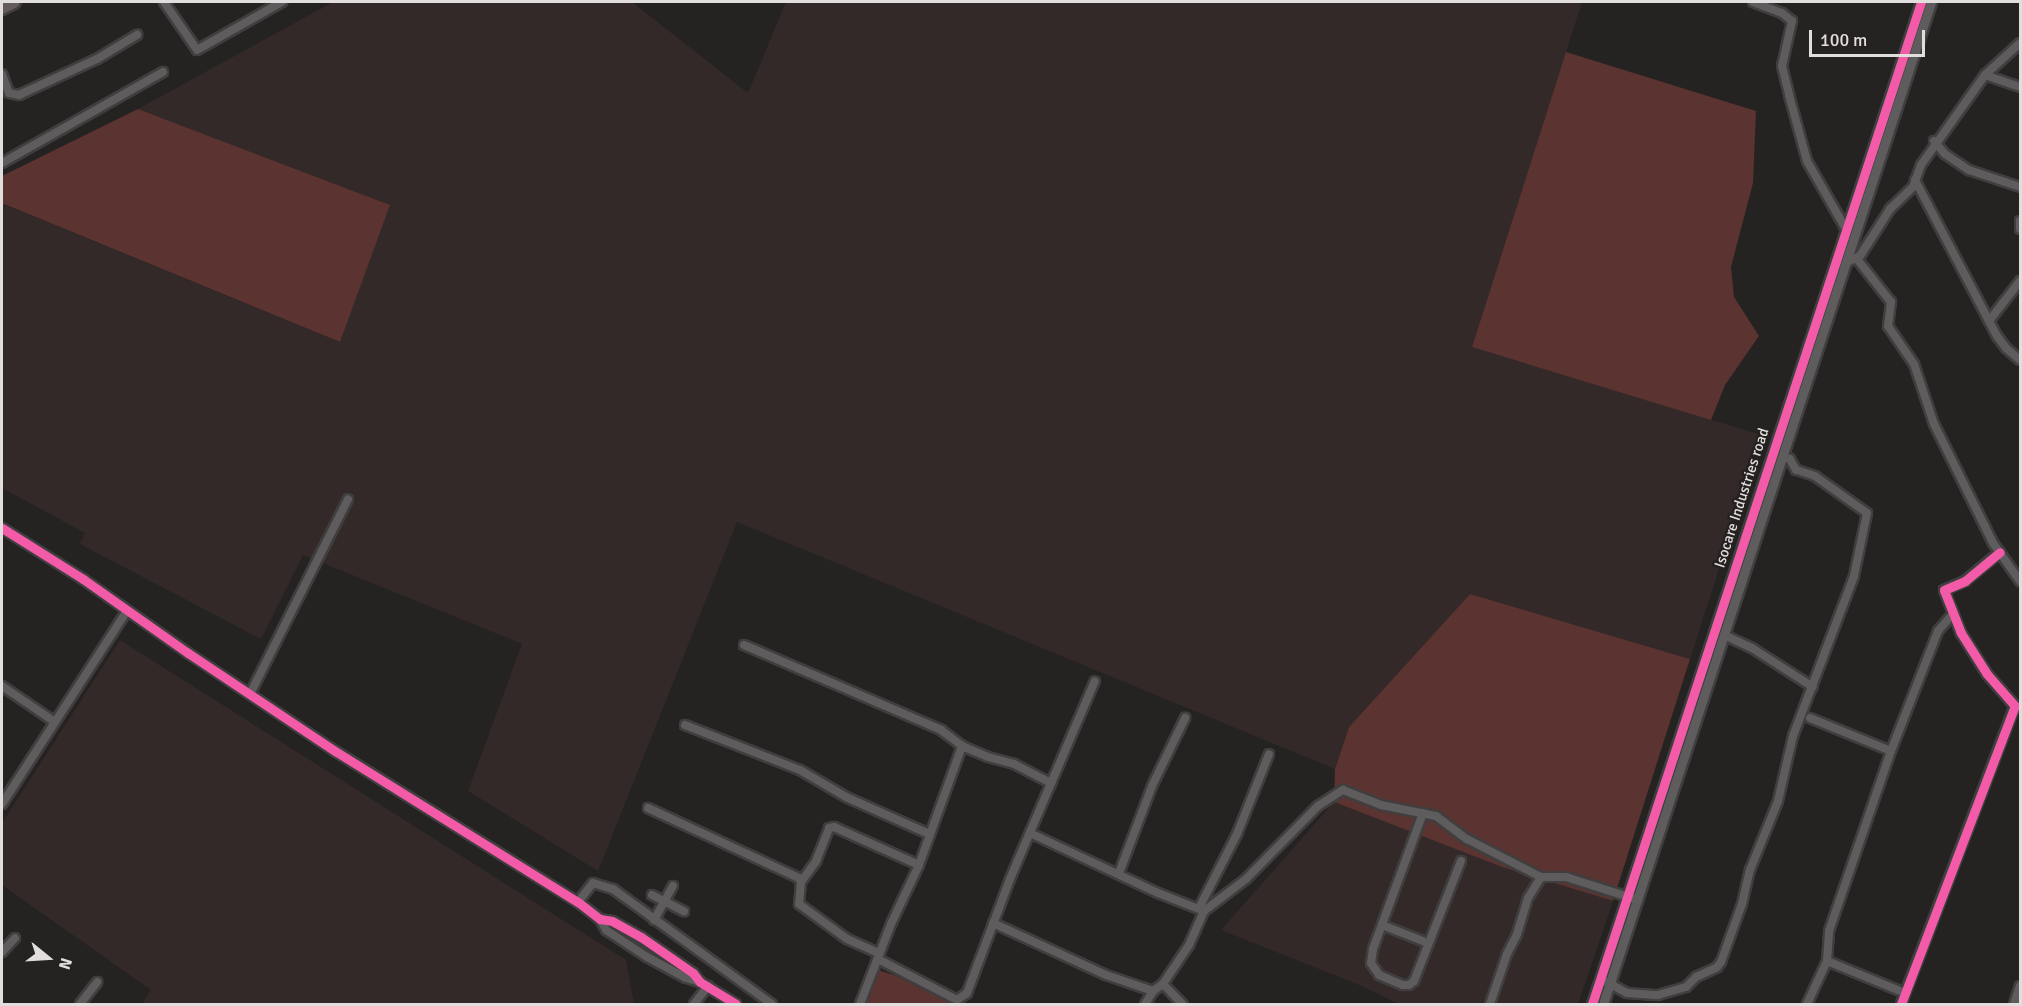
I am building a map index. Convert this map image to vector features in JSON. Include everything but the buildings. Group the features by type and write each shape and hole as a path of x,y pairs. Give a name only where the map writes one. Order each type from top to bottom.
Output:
{"highway":[{"path":"2,8 14,2"}],"street":[{"path":"164,2 197,50 282,2"},
{"path":"1753,2 1782,13 1792,21 1782,66 1789,95 1807,160 1846,229"},
{"name":"Isocare Industries road","path":"1604,1005 1606,981 1628,897 1920,2"},
{"name":"Isocare Industries road","path":"1592,1005 1606,981 1638,900 1931,2"},
{"path":"2,74 9,93 19,95 97,59 137,35"},
{"path":"1847,262 1857,260 1890,209 1904,198 1934,142 1985,75 2020,44"},
{"path":"2,163 163,72"},
{"path":"1985,75 2020,87"},
{"path":"1896,80 1906,83"},
{"path":"1934,142 1945,154 1969,170 2020,187"},
{"path":"1915,180 1989,321 2006,348 2020,360"},
{"path":"2020,221 2020,229"},
{"path":"1857,260 1892,302 1888,326 1914,364 1934,424 2000,552 2020,581"},
{"path":"1989,321 2020,281"},
{"path":"1781,428 1791,431"},
{"path":"1606,981 1627,993 1664,994 1686,987 1695,977 1718,967 1742,904 1750,870 1778,801 1791,744 1854,576 1867,513 1815,476 1796,470 1790,459 1783,457"},
{"path":"250,694 348,500"},
{"path":"2,528 250,694 578,902 600,919 606,930 647,957 686,978 704,984"},
{"path":"1901,1005 2015,706 1987,674 1961,633 1944,591 1965,581 2000,552"},
{"path":"2,804 127,611"},
{"path":"1807,1005 1827,960 1829,931 1891,751 1938,631 1953,614"},
{"path":"1724,635 1752,648 1813,687"},
{"path":"744,645 941,730 963,746 988,757 1014,764 1051,783"},
{"path":"919,865 834,827 829,828 816,861 801,882 799,904 852,942 959,1002 970,987 993,922 1095,681"},
{"path":"2,686 55,722"},
{"path":"1119,873 1152,786 1185,718"},
{"path":"1810,718 1891,751"},
{"path":"685,725 785,763 846,797 929,834"},
{"path":"860,1005 919,865 963,746"},
{"path":"1145,1005 1153,991 1163,984 1189,945 1202,909 1237,834 1269,754"},
{"path":"1202,909 1246,879 1318,806 1343,790 1382,805 1436,816 1467,839 1541,877 1566,877 1638,900"},
{"path":"648,808 799,878 801,882"},
{"path":"1423,813 1382,925 1371,963 1379,975 1392,983 1409,985 1414,981 1461,861"},
{"path":"1030,833 1158,893 1202,909"},
{"path":"1490,1005 1520,928 1528,898 1541,877"},
{"path":"578,902 593,883 613,889 772,1005"},
{"path":"654,920 673,886"},
{"path":"652,895 684,911"},
{"path":"600,919 612,921 641,937 736,1005"},
{"path":"993,922 1107,975 1153,991"},
{"path":"1382,925 1428,943"},
{"path":"2,952 15,938"},
{"path":"1827,960 1905,993"},
{"path":"80,1005 97,982"},
{"path":"694,1005 704,984"},
{"path":"1163,984 1182,1005"},
{"path":"2014,1005 2020,986"},
{"path":"1644,995 1651,1000 1652,1005"}],"shaded area":[{"path":"333,2 632,2 748,93 786,2 1582,2 1472,347 1762,435 1690,659 1470,594 1349,727 1335,769 737,522 598,871 468,791 522,644 303,555 261,639 80,544 85,533 2,488 3,204 339,342 390,205 138,109"},
{"path":"1566,52 1756,111 1753,183 1731,267 1734,297 1759,336 1725,385 1711,420 1472,347"},
{"path":"138,109 390,205 340,342 4,204 2,207 2,176"},
{"path":"1470,594 1690,659 1613,901 1502,867 1334,802 1335,769 1349,727"},
{"path":"120,640 626,960 634,1004 142,1004 151,990 2,885 2,823"},
{"path":"1334,802 1502,867 1613,901 1578,1004 1399,1004 1357,984 1221,930"},
{"path":"868,967 894,975 953,1004 854,1004"}],"cycle path":[{"path":"1592,1004 1921,2"},
{"path":"2,528 83,579 188,653 335,751 578,902 600,919 612,921 641,937 693,973 700,982 736,1004"},
{"path":"1901,1004 2015,706 1987,674 1961,633 1944,590 1965,581 2000,552"}]}
